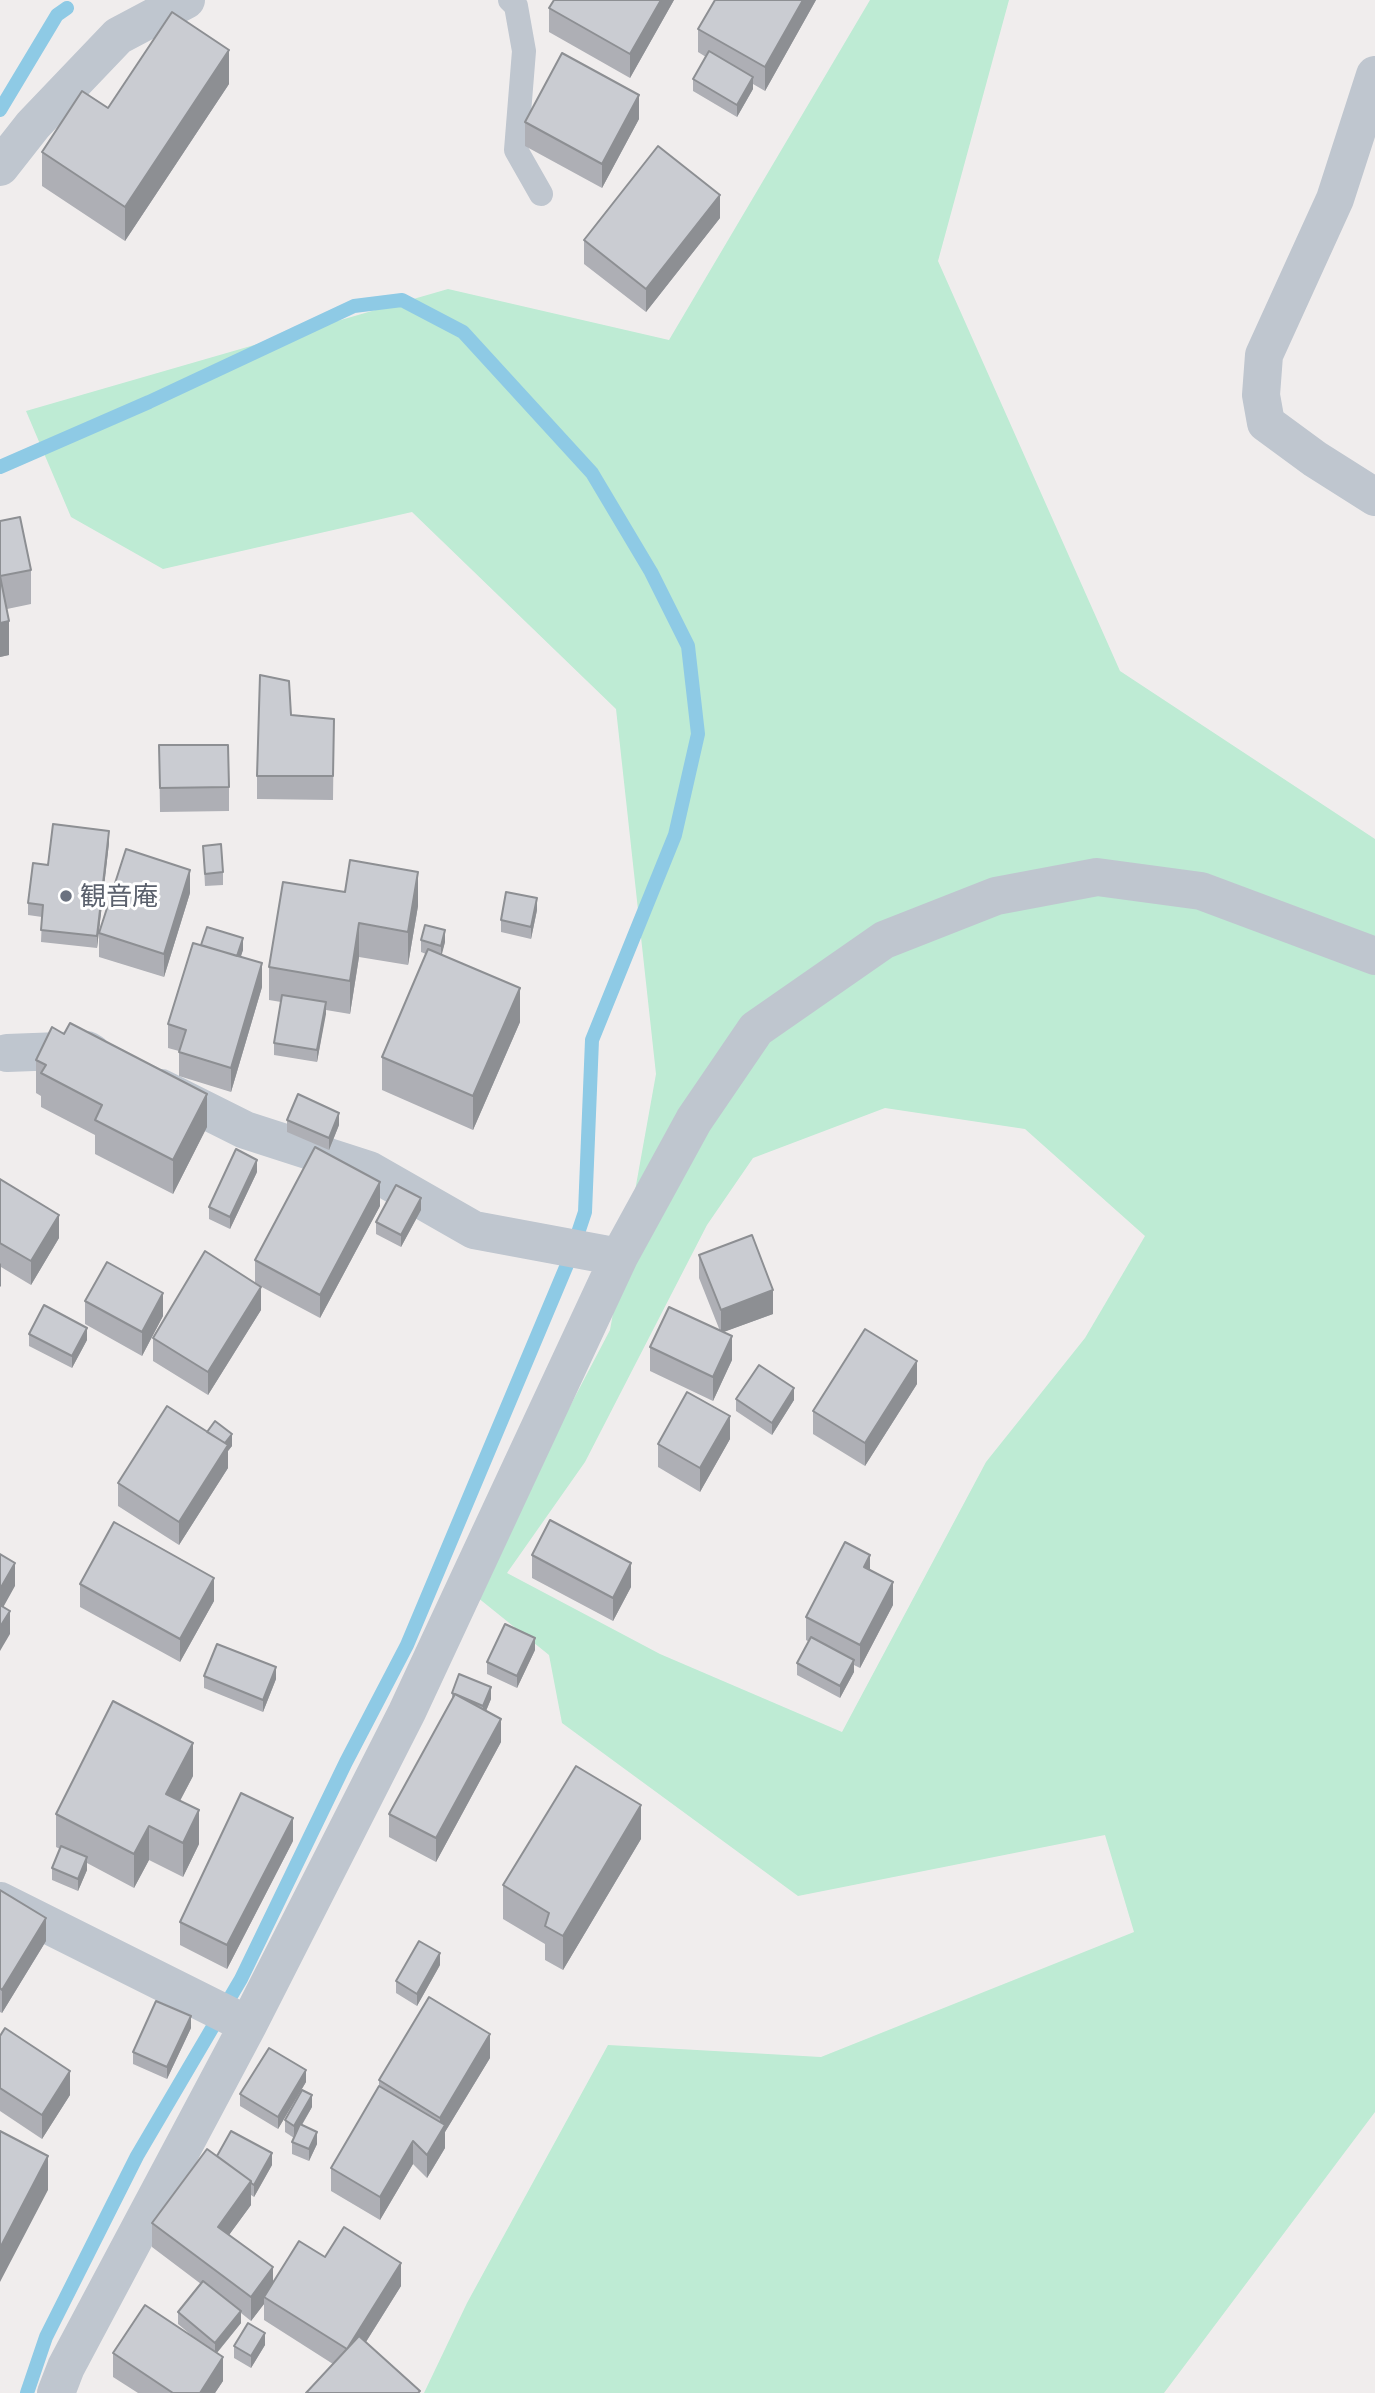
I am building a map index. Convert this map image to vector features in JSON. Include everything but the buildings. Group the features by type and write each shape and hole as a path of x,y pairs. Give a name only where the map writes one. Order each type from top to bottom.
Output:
{"street":[{"path":"0,167 33,125 118,36 187,0"},
{"path":"1375,75 1335,199 1265,355 1261,395 1266,423 1315,459 1375,497"},
{"path":"56,2393 230,2016 407,1712 604,1254 756,1029 884,940 996,896 1097,877 1201,891 1375,956"},
{"path":"2,1059 87,1050 244,1130 369,1170 474,1230 604,1254"},
{"path":"0,1901 230,2016"}],"lane":[{"path":"510,0 516,6 524,51 516,150 541,194"}],"green space":[{"path":"870,0 1009,0 938,261 1120,671 1375,839 1375,2112 1164,2393 424,2393 467,2303 608,2045 821,2057 1134,1932 1105,1835 798,1896 562,1723 549,1655 472,1593 610,1330 656,1074 616,709 412,512 163,569 71,517 26,411 448,289 669,340","holes":["885,1108 1025,1129 1145,1236 1085,1338 986,1462 842,1732 660,1654 507,1573 585,1462 707,1225 753,1158"]}],"waterway":[{"path":"0,110 57,15 67,8"},
{"path":"0,467 149,402 354,306 402,300 463,332 592,473 651,572 688,646 698,734 675,835 592,1040 585,1212 569,1260 407,1645 346,1762 241,1979 137,2156 46,2337 27,2393"}],"place":[{"name":"観音庵","path":"66,896"}]}
